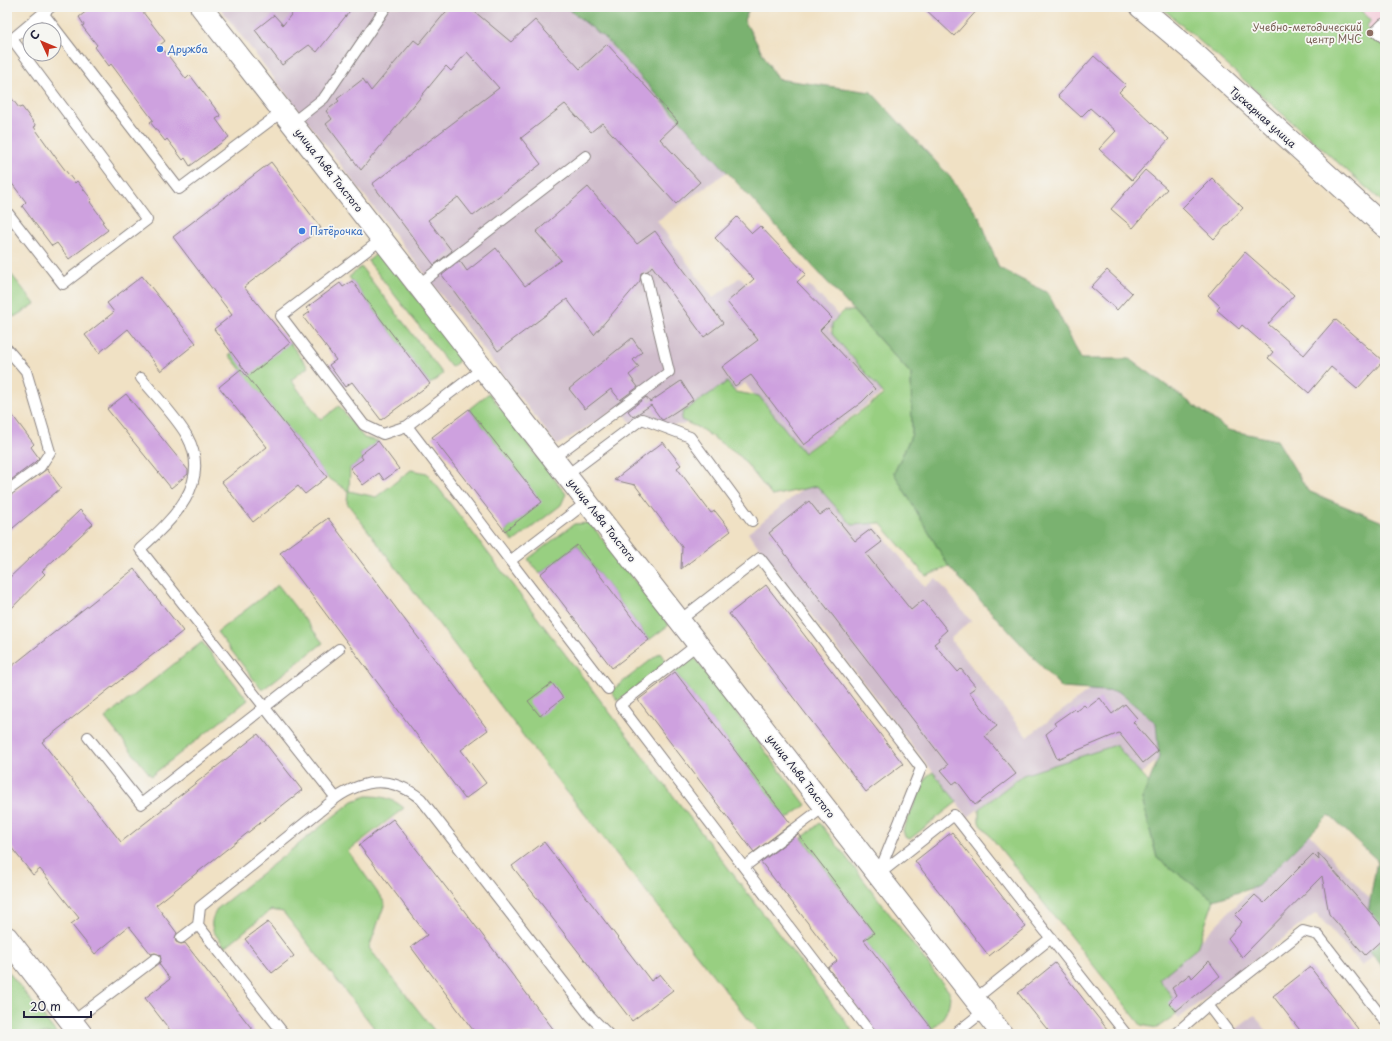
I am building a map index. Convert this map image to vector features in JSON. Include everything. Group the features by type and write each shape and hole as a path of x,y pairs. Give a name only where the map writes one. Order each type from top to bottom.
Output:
{"street":[{"name":"улица Льва Толстого","path":"201,7 1002,1034"},
{"name":"Тускарная улица","path":"1140,7 1191,50 1385,228"},
{"path":"7,938 77,1028"}],"lane":[{"path":"7,212 63,284 146,220 10,41 47,10 178,189 287,117 324,98 386,7"},
{"path":"1383,24 1376,31 1385,39"},
{"path":"418,285 586,156"},
{"path":"382,239 281,316 364,424 383,434 408,426 483,368"},
{"path":"553,458 669,372 646,277"},
{"path":"7,349 26,371 50,452 40,467 7,491"},
{"path":"141,378 186,435 194,454 195,476 186,500 164,527 140,549 336,798"},
{"path":"567,475 642,419 690,437 752,520"},
{"path":"408,426 608,689"},
{"path":"510,561 587,502"},
{"path":"680,620 760,558 921,768 878,875"},
{"path":"698,644 620,705 871,1034"},
{"path":"88,737 141,804 339,649"},
{"path":"284,1034 198,925 200,907 336,798 348,790 359,786 380,782 402,787 421,799 590,1016 608,1034"},
{"path":"744,868 825,806"},
{"path":"878,875 954,815 1126,1034"},
{"path":"181,938 198,925"},
{"path":"1175,1034 1208,1005 1303,931 1318,935 1385,1021"},
{"path":"955,1034 979,1005 1050,938"},
{"path":"77,1028 155,959"},
{"path":"1208,1005 1230,1034"}],"shaded area":[{"path":"219,7 566,7 606,39 727,172 657,221 713,298 740,277 777,314 809,285 841,318 829,330 886,390 799,456 745,383 683,425 633,426 620,407 557,445"},
{"name":"Учебно-методический центр МЧС","path":"1327,7 1385,7 1385,60"},
{"path":"828,469 925,587 936,578 971,621 950,639 1027,737 1094,687 1127,691 1163,731 1166,754 1140,774 1116,745 1023,775 968,817 748,533"},
{"path":"1308,832 1385,915 1385,944 1362,966 1316,913 1178,1019 1147,979 1203,938"},
{"path":"1255,1015 1269,1034 1237,1034 1234,1031"}],"green space":[{"path":"566,7 750,7 744,20 777,79 871,92 950,177 980,218 999,268 1048,293 1081,359 1130,359 1228,430 1277,440 1308,491 1385,523 1385,970 1363,942 1377,860 1329,815 1258,886 1214,900 1157,858 1142,799 1159,757 1156,723 1119,692 1062,688 949,567 894,473 912,434 911,374 606,39"},
{"path":"1161,7 1357,7 1371,20 1366,27 1385,45 1385,204"},
{"path":"380,251 460,354 458,362 451,367 368,261"},
{"path":"361,267 443,374 430,384 349,277"},
{"path":"7,269 35,304 14,317 7,309"},
{"path":"844,311 853,311 911,374 912,434 894,473 949,567 926,576 880,523 852,525 817,486 772,496 741,457 701,429 681,420 683,412 727,382 735,392 759,396 804,453 884,394 832,334 832,323"},
{"path":"249,340 290,343 308,367 291,380 321,420 339,406 364,438 378,441 360,455 363,459 350,468 349,491 376,497 411,470 427,473 855,1034 760,1034 547,767 347,503 348,491 327,477 229,355"},
{"path":"489,393 566,494 561,505 513,542 505,531 541,502 469,409"},
{"path":"590,523 669,625 649,640 577,545 540,574 528,559 574,524"},
{"path":"278,585 323,643 262,690 217,632"},
{"path":"202,642 248,700 151,776 105,718"},
{"path":"660,653 667,663 618,701 611,691"},
{"path":"694,657 806,805 787,819 675,672"},
{"path":"1116,745 1149,783 1142,799 1157,858 1214,900 1197,948 1159,979 1178,1005 1175,1015 1157,1028 1141,1025 979,822 979,809 1023,775"},
{"path":"933,772 957,802 910,839 905,837 903,830 927,776"},
{"path":"367,796 387,798 404,808 348,851 385,903 369,948 437,1034 379,1034 283,912 271,910 225,947 212,928 212,919 218,908 353,801"},
{"path":"820,823 950,993 946,1013 932,1029 864,940 874,933 802,838"},
{"path":"7,970 57,1034 7,1034"}],"building":[{"path":"92,7 139,7 165,41 160,45 186,79 190,75 221,116 216,119 229,137 190,166 185,158 183,160 167,139 165,141 150,122 153,120 111,64 109,66 95,47 97,45 82,26 84,25 79,17"},
{"path":"297,7 353,7 317,52 309,45 282,65 255,30 274,15 283,25"},
{"path":"450,7 469,7 511,42 535,20 580,69 607,44 678,122 660,139 700,182 676,204 602,123 591,132 565,104 521,138 541,164 473,216 458,197 428,220 452,251 434,265 372,184 499,88 467,52 451,71 446,66 361,170 326,124 332,119 326,111 339,101 337,99 363,79 371,91 414,40 419,44"},
{"path":"923,7 980,7 954,36"},
{"path":"1094,56 1126,85 1119,92 1169,139 1132,180 1099,149 1116,131 1090,108 1081,117 1058,96"},
{"path":"7,92 19,108 22,107 36,126 34,127 75,183 77,181 92,200 90,202 104,221 102,222 108,230 69,259 57,243 52,246 22,206 26,202 7,177"},
{"path":"271,162 321,228 244,287 290,343 249,376 214,329 232,315 173,237"},
{"path":"1145,170 1167,189 1133,228 1111,209"},
{"path":"1212,178 1243,208 1214,239 1182,208"},
{"path":"588,187 637,244 655,231 723,323 704,337 652,266 648,271 641,273 640,281 594,335 567,299 498,351 442,275 460,261 467,271 496,248 525,286 561,260 536,232"},
{"path":"737,217 752,233 760,226 806,274 797,282 832,318 820,330 875,389 862,402 804,445 751,375 735,386 722,367 758,340 727,302 754,279 715,238"},
{"path":"1245,252 1294,295 1268,324 1304,355 1335,319 1383,361 1357,389 1331,367 1309,393 1268,358 1273,352 1242,325 1239,329 1217,310 1220,306 1208,295"},
{"path":"1107,270 1132,293 1117,310 1091,287"},
{"path":"142,276 196,343 161,371 128,329 99,353 85,335 114,312 107,303"},
{"path":"352,281 430,384 381,420 352,382 345,387 329,365 336,360 303,317 310,312 306,308 340,283 343,287"},
{"path":"632,338 642,352 633,360 639,367 629,375 638,387 620,400 611,389 585,409 569,389"},
{"path":"241,369 327,477 305,494 298,486 253,522 222,482 267,447 219,387"},
{"path":"681,381 693,400 663,420 651,405 633,417 628,411 646,397 650,402"},
{"path":"126,394 188,470 188,474 171,488 107,409"},
{"path":"7,408 34,444 31,447 39,458 7,483"},
{"path":"469,409 542,502 505,531 432,437"},
{"path":"378,441 399,469 384,480 379,473 363,485 350,468 363,459 360,455"},
{"path":"663,442 681,465 677,468 711,513 715,511 731,531 681,569 682,547 635,485 614,480"},
{"path":"47,469 61,488 7,533 7,497"},
{"path":"809,501 820,515 829,509 855,541 871,529 882,542 866,554 911,610 923,600 947,630 934,644 958,672 961,669 976,687 969,692 997,726 985,736 1016,774 975,805 957,781 953,784 941,770 948,765 769,533"},
{"path":"80,510 93,524 42,571 45,574 7,613 7,580"},
{"path":"328,518 488,730 461,750 486,783 465,799 280,553"},
{"path":"577,545 649,640 612,668 540,574"},
{"path":"134,569 183,631 42,742 121,842 258,734 302,790 156,905 177,933 175,938 176,942 181,944 185,943 256,1034 173,1034 145,998 170,979 159,964 161,959 160,955 155,953 151,954 129,926 95,954 71,924 79,918 40,869 33,875 7,842 7,670"},
{"path":"766,585 903,764 866,792 729,614"},
{"path":"675,672 791,824 754,852 638,700"},
{"path":"552,683 563,698 540,716 528,701"},
{"path":"1100,698 1112,714 1125,704 1137,718 1133,722 1158,751 1143,763 1119,733 1057,759 1046,734 1056,726 1054,723 1074,709 1076,711 1084,705 1087,708"},
{"path":"393,819 557,1034 476,1034 411,947 427,935 359,845"},
{"path":"952,832 1026,927 989,956 915,861"},
{"path":"798,834 874,933 864,940 936,1034 877,1034 828,968 837,961 761,862"},
{"path":"544,842 651,981 660,974 673,990 632,1021 512,866"},
{"path":"1318,853 1385,929 1385,937 1365,955 1329,914 1322,876 1242,957 1228,938 1242,922 1235,915 1255,895 1264,903 1313,854 1319,860"},
{"path":"268,922 294,956 272,973 245,939"},
{"path":"1209,961 1220,976 1176,1011 1169,1003 1176,995 1172,988 1190,974 1192,978"},
{"path":"1055,963 1111,1034 1051,1034 1018,993"},
{"path":"1310,967 1362,1034 1303,1034 1273,996"}],"place":[{"name":"Учебно-методический центр МЧС","path":"1370,33"},
{"name":"Дружба","path":"160,49"},
{"name":"Пятёрочка","path":"302,231"}]}
